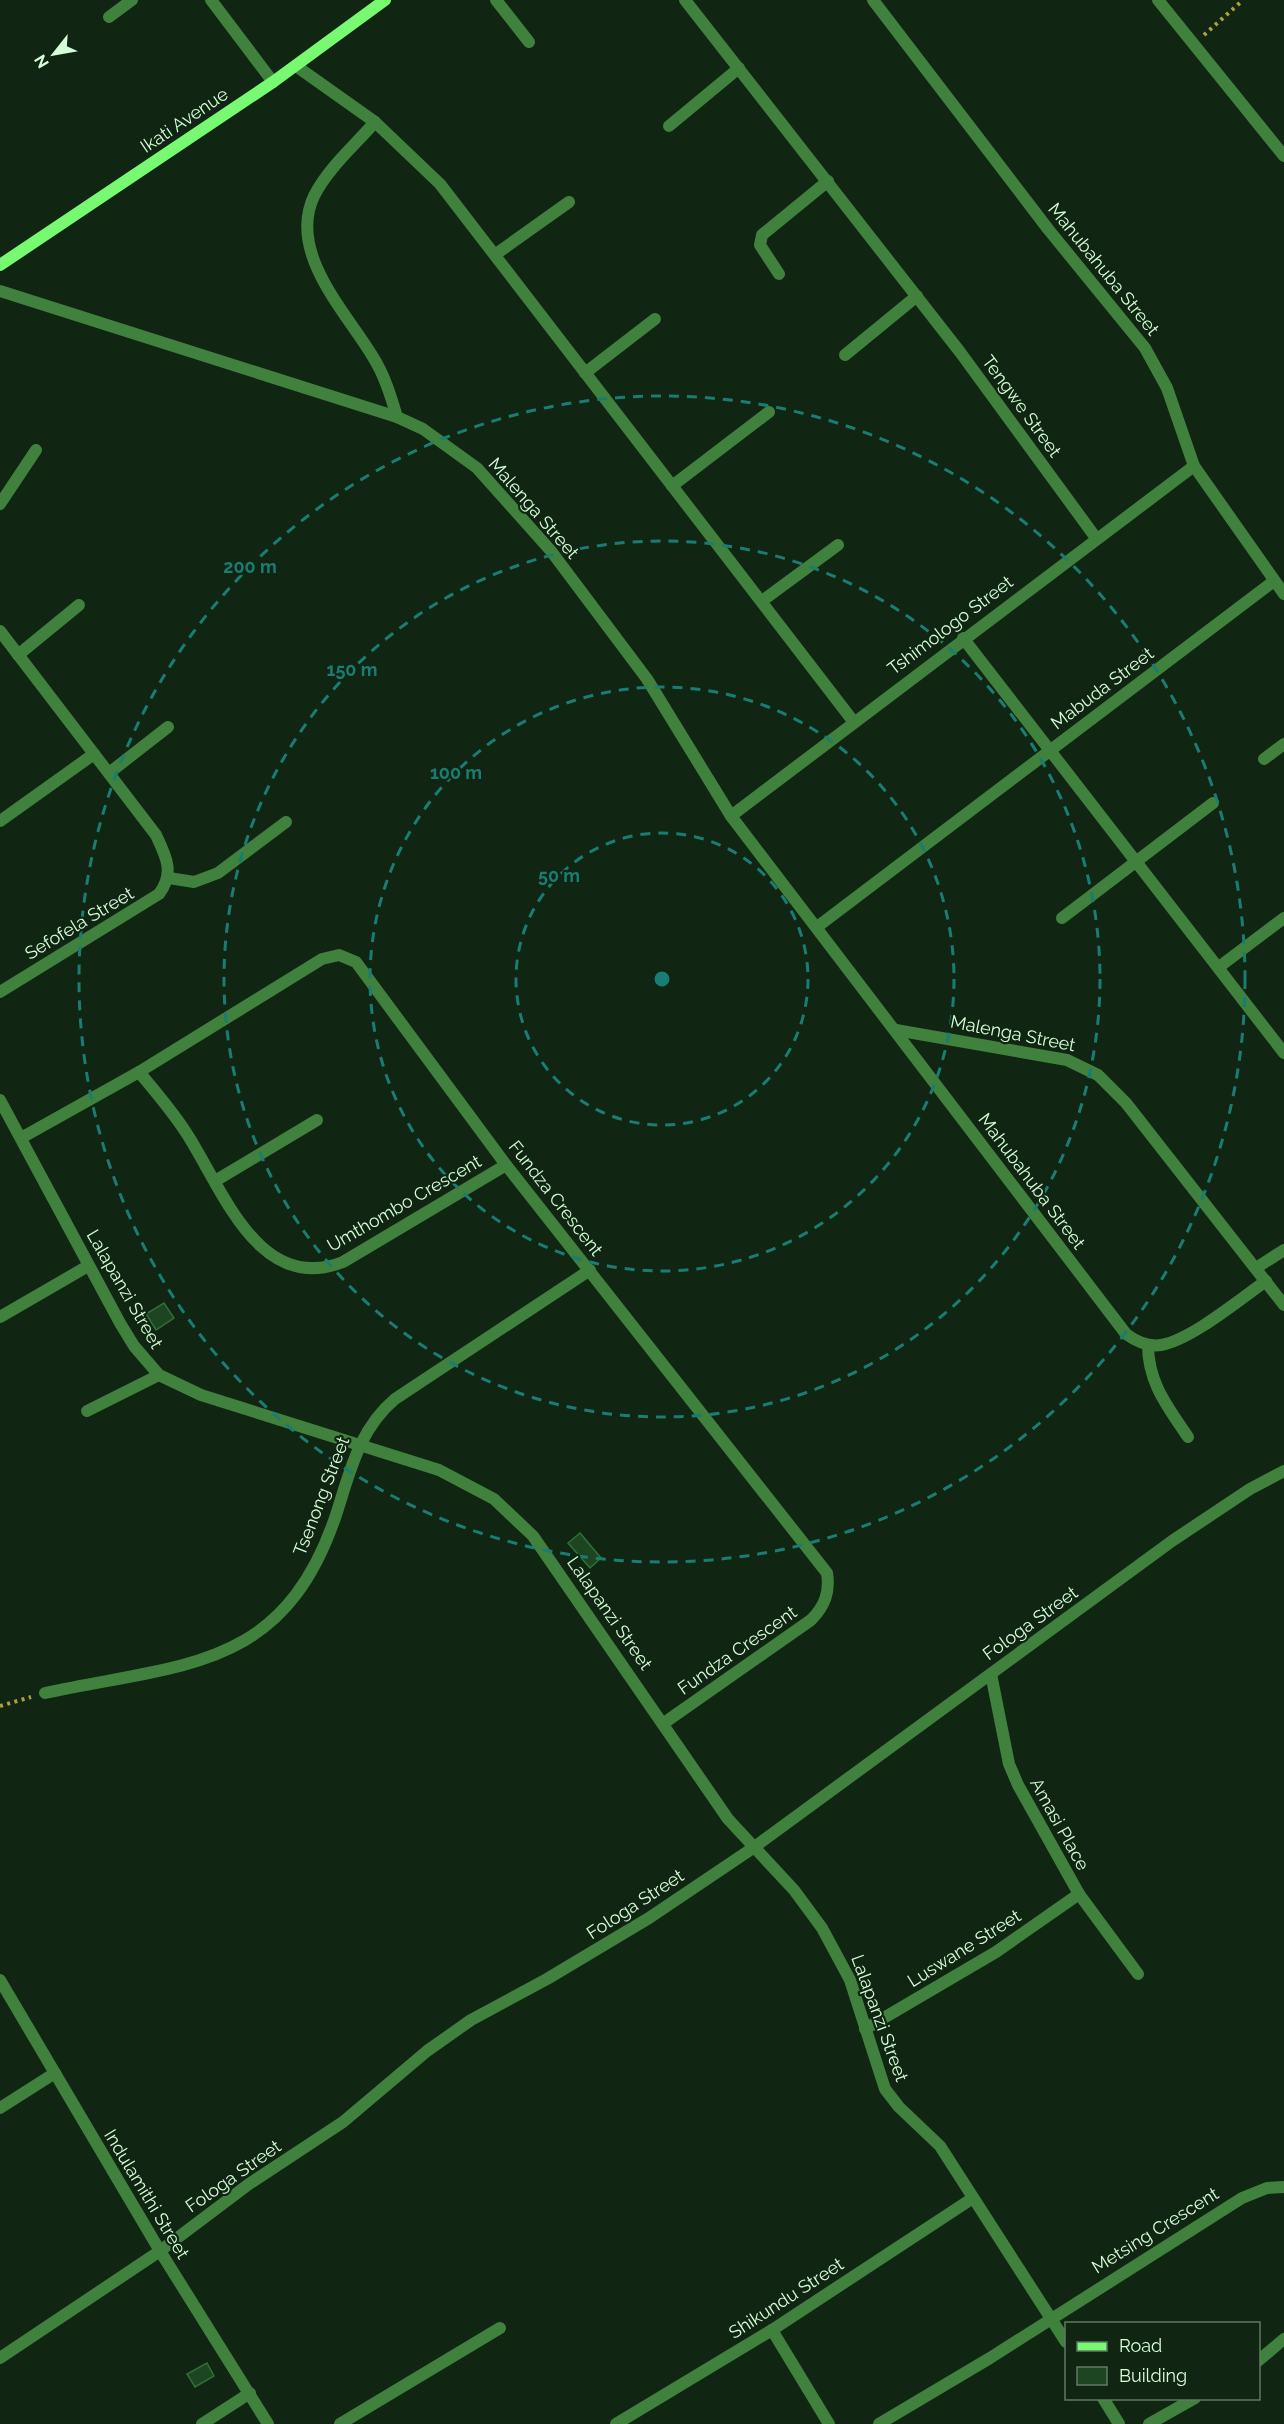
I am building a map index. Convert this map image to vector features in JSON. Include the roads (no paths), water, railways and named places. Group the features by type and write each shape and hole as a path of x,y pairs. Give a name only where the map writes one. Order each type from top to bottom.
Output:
{"street":[{"path":"109,17 132,0"},
{"path":"210,0 273,82"},
{"name":"Ikati Avenue","path":"0,265 273,82 385,0"},
{"path":"496,0 529,42"},
{"name":"Tengwe Street","path":"685,0 917,296 1096,538"},
{"name":"Mahubahuba Street","path":"873,0 1048,229 1145,348 1167,388 1194,466 1284,594"},
{"path":"1158,0 1284,156"},
{"path":"296,66 375,122 440,184 853,721"},
{"path":"669,126 739,68"},
{"path":"375,122 319,188 309,210 307,222 321,278 373,357 385,380 397,417"},
{"path":"778,274 760,245 762,235 828,181"},
{"path":"496,254 569,202"},
{"name":"Malenga Street","path":"0,291 397,417 423,429 463,457 491,481 520,514 647,679 731,816 896,1029 1043,1055 1075,1063 1098,1074 1126,1103 1284,1305"},
{"path":"845,355 917,296"},
{"path":"585,373 655,319"},
{"path":"672,486 769,412"},
{"path":"0,504 36,450"},
{"name":"Tshimologo Street","path":"731,816 853,721 1194,466"},
{"path":"762,601 838,545"},
{"name":"Mabuda Street","path":"817,927 1274,581"},
{"path":"18,655 79,605"},
{"path":"0,631 156,835 166,855 169,878 194,882 218,873 286,822"},
{"name":"Mabuda Street","path":"963,638 1284,1053"},
{"path":"109,773 168,727"},
{"path":"1264,759 1284,744"},
{"path":"0,820 94,754"},
{"path":"1062,918 1213,803"},
{"name":"Sefofela Street","path":"0,992 141,907 159,894 169,878"},
{"path":"1219,967 1284,918"},
{"name":"Fundza Crescent","path":"21,1138 140,1072 322,959 339,955 361,967 506,1165 827,1573 829,1587 820,1611 811,1620 664,1723"},
{"name":"Mahubahuba Street","path":"896,1029 1116,1322 1134,1340 1148,1345"},
{"name":"Umthombo Crescent","path":"140,1072 175,1116 241,1224 264,1251 279,1261 313,1269 328,1268 360,1252 506,1165"},
{"name":"Lalapanzi Street","path":"0,1100 88,1266 134,1346 159,1375 201,1395 440,1470 494,1499 515,1516 554,1563 713,1798 753,1848 794,1890 822,1928 850,1980 880,2076 891,2098 940,2146 1065,2340"},
{"path":"215,1181 317,1120"},
{"path":"1256,1268 1284,1250"},
{"path":"0,1317 88,1266"},
{"name":"Tsenong Street","path":"45,1693 161,1672 234,1648 259,1633 293,1598 317,1563 360,1444 373,1420 395,1399 590,1270"},
{"path":"1188,1437 1156,1390 1148,1365 1148,1345 1174,1341 1222,1312 1266,1281"},
{"path":"87,1411 159,1375"},
{"name":"Fologa Street","path":"0,2358 160,2251 249,2184 343,2122 427,2051 471,2020 605,1946 753,1848 1181,1535 1250,1489 1284,1471"},
{"name":"Amasi Place","path":"991,1674 1013,1774 1079,1894 1138,1974"},
{"name":"Luswane Street","path":"866,2029 996,1952 1079,1894"},
{"name":"Indulamithi Street","path":"0,1980 160,2251 268,2424"},
{"path":"0,2108 54,2073"},
{"name":"Metsing Crescent","path":"1051,2317 1242,2198 1267,2188 1284,2187"},
{"name":"Shikundu Street","path":"616,2424 772,2330 973,2198"},
{"path":"879,2424 952,2381 1051,2317"},
{"path":"340,2424 500,2328"},
{"path":"772,2330 829,2424"},
{"path":"1260,2359 1284,2339"},
{"path":"202,2424 250,2393"},
{"path":"1104,2400 1119,2424"},
{"path":"1149,2424 1191,2400"}]}
